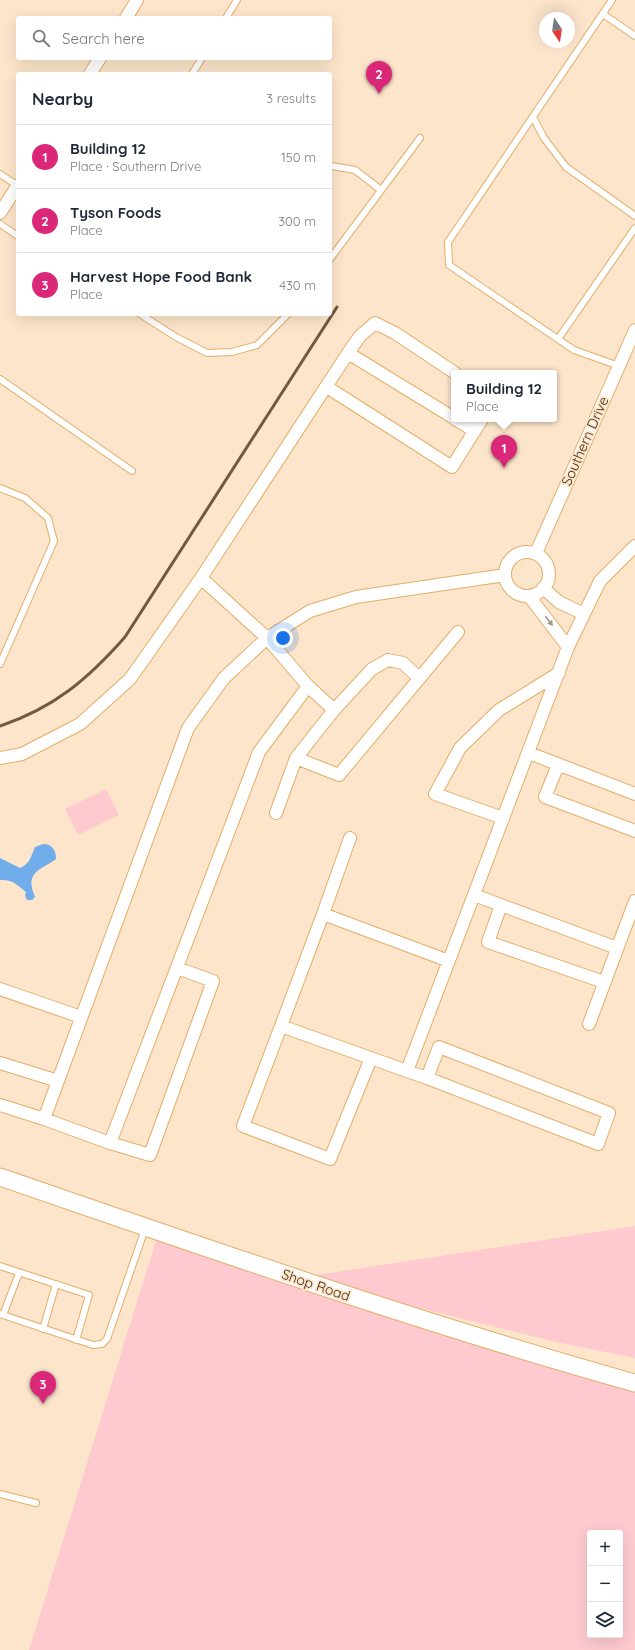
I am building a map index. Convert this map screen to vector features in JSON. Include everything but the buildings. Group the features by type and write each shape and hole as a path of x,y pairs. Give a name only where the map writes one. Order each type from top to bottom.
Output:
{"street":[{"path":"127,16 137,0"},
{"path":"91,72 99,60"},
{"path":"0,213 16,189"},
{"path":"0,758 22,754 80,724 130,679 201,578 348,353 360,336 375,323 395,332 451,370"},
{"name":"Southern Drive","path":"536,553 635,330"},
{"path":"348,353 451,417"},
{"path":"327,386 452,467 480,422"},
{"path":"460,422 475,431"},
{"path":"407,1071 568,647 600,581 635,546"},
{"path":"521,552 536,553 542,557 550,570 550,577 547,584 536,594 529,596 516,593 510,588 505,575 509,561 521,552"},
{"path":"44,1119 188,728 224,678 267,638 310,611 356,596 505,575"},
{"path":"201,578 267,638 308,686 334,710"},
{"path":"543,588 559,602 584,614"},
{"path":"529,596 568,647"},
{"path":"296,758 339,776 458,632"},
{"path":"276,813 296,758 334,710 372,669 388,660 403,663 420,678"},
{"path":"503,818 436,794 460,748 499,710 559,673"},
{"path":"110,1142 259,752 308,686"},
{"path":"529,753 635,794"},
{"path":"558,765 545,797 635,832"},
{"path":"350,838 243,1126 330,1158 371,1058"},
{"path":"474,895 617,948"},
{"path":"589,1024 635,901"},
{"path":"501,905 488,942 604,982"},
{"path":"323,914 449,961"},
{"path":"0,1105 150,1155 213,981 176,968"},
{"path":"0,989 81,1017"},
{"path":"281,1026 427,1078 598,1144 609,1113 439,1047 427,1078"},
{"path":"0,1063 58,1081"},
{"name":"Shop Road","path":"0,1177 376,1305 532,1354 635,1383"}],"lane":[{"path":"227,16 237,0"},
{"path":"612,0 448,242 448,265 574,350 619,366"},
{"path":"602,14 635,36"},
{"path":"193,72 201,60"},
{"path":"533,117 544,138 566,167 635,216"},
{"path":"332,256 420,138"},
{"path":"332,167 355,170 381,190"},
{"path":"0,174 16,185"},
{"path":"0,224 16,235"},
{"path":"558,339 635,228"},
{"path":"143,316 176,337 207,352 232,352 257,345 286,316"},
{"path":"0,379 132,471"},
{"path":"0,488 26,498 48,518 54,541 0,664"},
{"path":"19,1272 2,1315 93,1345 102,1344 107,1339 146,1227"},
{"path":"0,1266 89,1295 76,1340"},
{"path":"43,1329 56,1284"},
{"path":"0,1494 36,1503"}],"shaded area":[{"path":"106,789 119,815 78,835 65,809"},
{"path":"635,1226 635,1358 556,1342 306,1280 635,1383 635,1650 29,1650 159,1231 297,1278"}],"water":[{"path":"43,844 49,845 53,848 56,859 35,873 31,882 35,897 32,900 27,900 25,896 26,892 17,885 8,880 0,880 0,858 20,868 28,862 35,847"}],"railway":[{"path":"332,315 337,307"},
{"path":"0,726 19,719 54,701 83,679 125,637 331,316"}],"place":[{"name":"Tyson Foods","path":"379,94"},
{"name":"Building 12","path":"504,468"},
{"name":"Harvest Hope Food Bank","path":"43,1404"}]}
